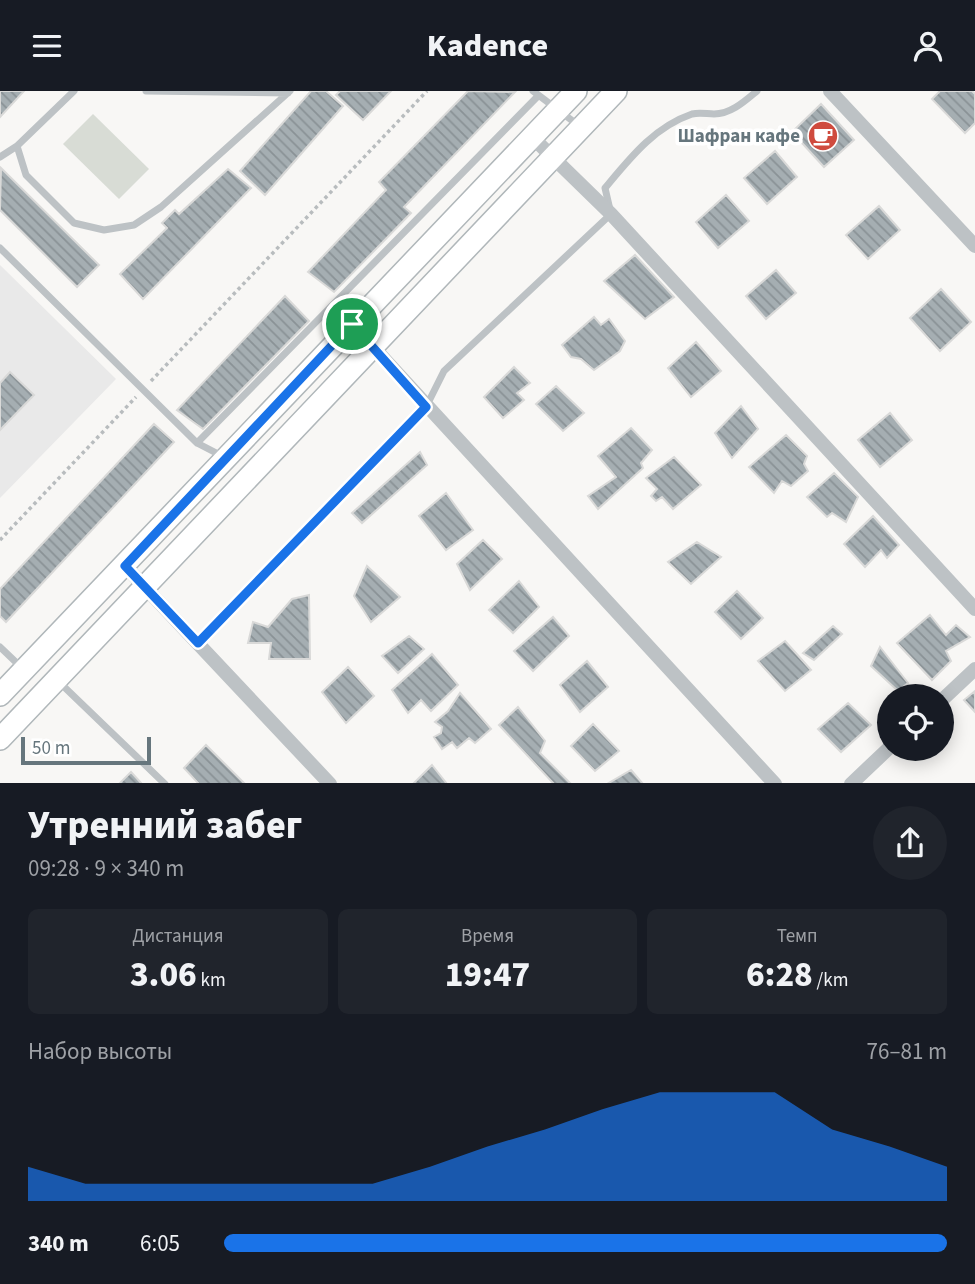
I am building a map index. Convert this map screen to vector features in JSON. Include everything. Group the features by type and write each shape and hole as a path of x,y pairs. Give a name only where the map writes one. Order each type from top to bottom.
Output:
{"main road":[{"path":"0,695 125,566 224,457 576,91"},
{"path":"0,739 616,91"}],"street":[{"path":"831,91 975,246"},
{"path":"533,137 611,214 975,608"},
{"path":"352,324 775,783"},
{"path":"125,566 330,783"},
{"path":"954,689 975,669"},
{"path":"851,783 877,759"}],"lane":[{"path":"0,157 17,146 74,91"},
{"path":"146,91 289,92"},
{"path":"198,643 426,407 444,371 611,214 605,188 635,152 667,125 696,113 718,114 733,109 757,91"},
{"path":"17,146 26,175 74,223 104,230 134,225 161,208 289,92"},
{"path":"197,443 536,94 559,108 581,128"},
{"path":"0,248 197,443 224,457"},
{"path":"0,647 24,670"},
{"path":"57,681 165,783"}],"path":[{"path":"0,540 428,91"}],"shaded area":[{"path":"93,114 149,169 119,199 63,144"},
{"path":"0,265 116,379 0,498"}],"building":[{"path":"0,91 24,91 0,117"},
{"path":"311,91 326,91 343,106 265,195 240,171"},
{"path":"340,91 391,91 363,120 336,95"},
{"path":"468,91 515,92 404,207 411,213 334,292 308,272 386,190 379,182"},
{"path":"940,91 972,91 975,94 975,123 965,133 932,99"},
{"name":"Шафран кафе","path":"821,104 854,140 824,167 792,132"},
{"path":"775,151 797,177 767,204 744,178"},
{"path":"1,168 99,265 77,287 0,210"},
{"path":"228,169 251,188 143,299 120,274 167,228 162,223 175,210 179,214"},
{"path":"726,195 749,221 718,248 696,222"},
{"path":"879,206 900,230 868,259 846,235"},
{"path":"635,255 674,297 645,319 604,281"},
{"path":"776,270 796,293 766,319 746,296"},
{"path":"941,289 971,322 940,351 910,318"},
{"path":"285,296 309,321 203,429 177,410"},
{"path":"594,317 601,325 609,319 625,341 620,351 594,370 581,359 571,357 562,345"},
{"path":"696,342 721,371 691,397 668,368"},
{"path":"514,367 530,383 517,393 524,400 503,418 484,397"},
{"path":"10,372 34,395 0,430 0,383"},
{"path":"556,386 584,413 563,431 536,404"},
{"path":"741,406 758,429 732,458 715,433"},
{"path":"890,413 912,440 880,467 858,440"},
{"path":"154,424 174,442 6,622 0,616 0,589"},
{"path":"631,428 652,450 641,463 643,468 598,509 588,496 616,477 598,456"},
{"path":"786,435 807,456 804,464 808,471 791,486 782,481 774,493 749,467"},
{"path":"420,452 427,465 362,523 352,513"},
{"path":"674,457 701,485 673,509 662,497 656,501 651,496 657,489 646,478"},
{"path":"834,473 858,497 846,522 832,513 827,517 807,497"},
{"path":"446,493 473,530 446,550 419,516"},
{"path":"873,516 899,545 887,558 881,550 865,567 844,544"},
{"path":"483,540 502,559 470,590 457,564"},
{"path":"697,542 721,557 691,584 668,562"},
{"path":"367,566 400,597 371,622 354,596"},
{"path":"519,581 539,607 513,633 489,610"},
{"path":"737,591 763,618 741,639 715,612"},
{"path":"309,595 310,659 269,659 271,643 248,643 253,622 268,627 292,599"},
{"path":"930,615 946,635 956,625 970,637 946,651 951,661 932,680 897,643"},
{"path":"553,617 569,636 533,671 514,651"},
{"path":"833,626 842,634 814,660 803,653"},
{"path":"409,636 424,649 398,673 382,656"},
{"path":"785,641 811,670 785,691 758,661"},
{"path":"880,647 908,683 890,684 871,666"},
{"path":"432,654 458,685 431,711 421,700 408,713 392,690"},
{"path":"587,661 608,687 580,712 560,685"},
{"path":"348,667 374,696 346,723 322,692"},
{"path":"975,691 975,712 964,700"},
{"path":"460,693 491,729 475,743 469,738 457,748 452,742 442,749 434,737 441,733 442,727 435,722 448,711"},
{"path":"848,703 871,725 841,752 818,729"},
{"path":"518,707 545,741 540,753 570,783 553,783 499,725"},
{"path":"593,724 619,751 595,771 571,746"},
{"path":"206,745 244,783 198,783 184,768"},
{"path":"432,765 446,783 414,783"},
{"path":"631,770 642,783 609,783"},
{"path":"131,772 141,783 120,783"}],"place":[{"name":"Шафран кафе","path":"823,136"}],"route":[{"path":"352,324 426,407 198,643 125,566 224,457 352,324"}]}
